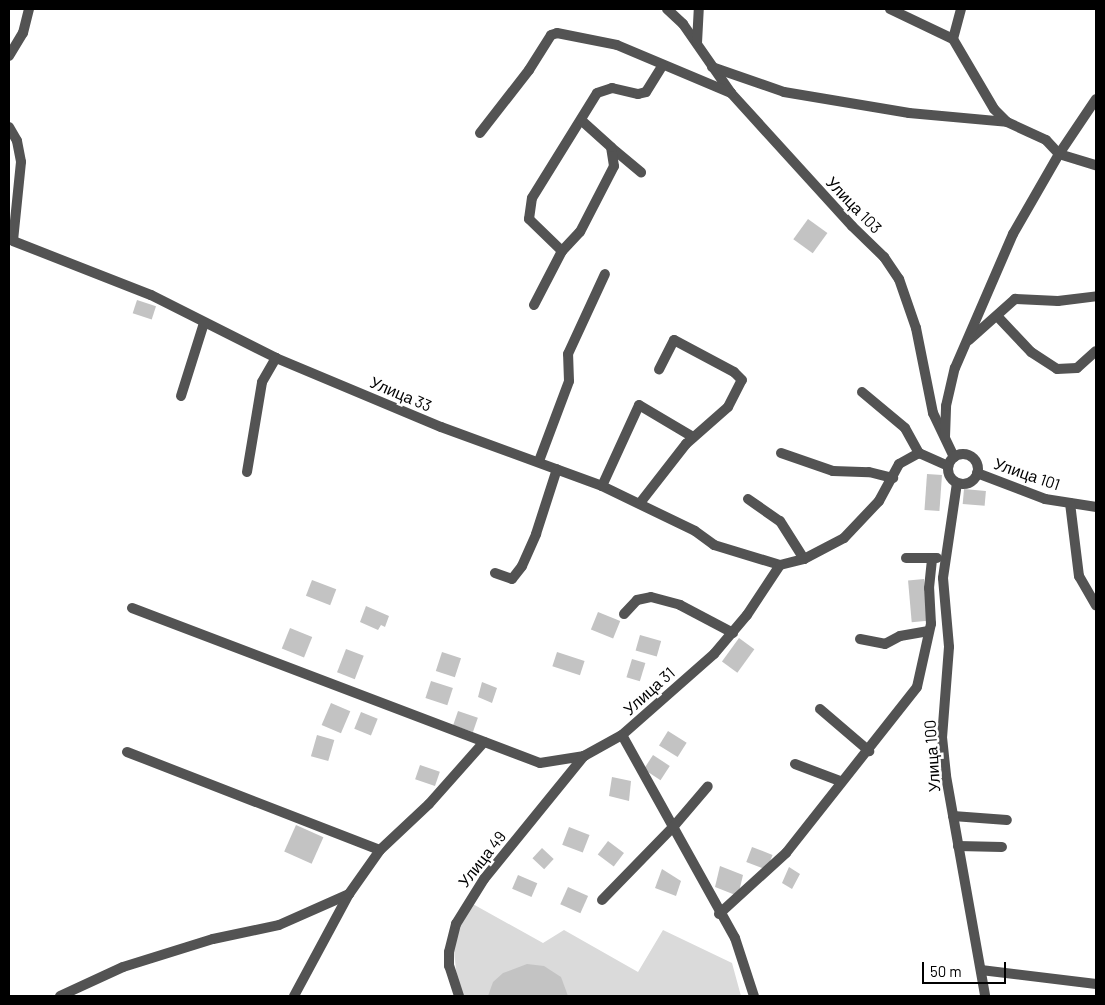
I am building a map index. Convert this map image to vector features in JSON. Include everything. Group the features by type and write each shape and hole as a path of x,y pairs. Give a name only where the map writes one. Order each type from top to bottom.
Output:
{"street":[{"path":"9,56 22,33 29,9"},
{"name":"Улица 103","path":"667,9 696,43 731,93 852,226 884,257 899,279 916,328 934,413 945,438 951,461"},
{"path":"696,43 699,9"},
{"path":"890,9 953,39 994,109 1007,122"},
{"path":"953,39 961,9"},
{"path":"480,133 529,70 551,35 563,33 616,45 662,66 731,93"},
{"path":"562,251 534,227 529,219 529,208 597,93 612,88 638,94 646,92 662,66"},
{"path":"712,67 784,92 909,113 1007,122 1046,140 1059,154 1096,165"},
{"path":"945,438 950,386 1013,234 1059,154 1096,100"},
{"path":"581,120 641,172"},
{"path":"9,127 17,141 22,162 11,244"},
{"path":"534,305 562,251 580,232 614,166 611,147"},
{"name":"Улица 33","path":"11,244 151,295 276,358 472,440 539,461 602,486 640,503 714,545 780,565"},
{"path":"539,461 569,381 568,354 605,274"},
{"path":"968,340 998,317 1015,299 1058,301 1096,296"},
{"path":"998,317 1032,352 1057,369 1077,368 1096,351"},
{"path":"181,396 204,323"},
{"path":"640,503 663,469 693,437 728,407 742,380 674,340 659,369"},
{"path":"247,472 262,382 276,358"},
{"path":"862,392 905,428 919,452 951,461 964,454 973,458 977,473 972,481 957,483 949,476 951,461"},
{"path":"602,486 639,405 693,437"},
{"path":"780,565 804,559 844,538 879,501 899,464 919,452"},
{"path":"781,453 833,471 868,472 893,478"},
{"path":"495,573 512,579 522,566 536,534 557,468"},
{"name":"Улица 101","path":"977,473 1045,499 1096,507"},
{"name":"Улица 100","path":"957,483 943,578 950,647 942,737 953,816 985,996"},
{"path":"748,499 780,521 804,559"},
{"path":"1070,503 1079,576 1096,605"},
{"path":"906,558 945,558"},
{"path":"719,914 786,853 840,781 869,751 920,682 930,631 932,558"},
{"name":"Улица 31","path":"132,608 540,763 584,756 622,736 714,654 733,633 780,565"},
{"path":"624,614 636,600 651,597 680,605 733,633"},
{"path":"860,639 885,644 900,636 930,631"},
{"path":"820,709 869,751"},
{"path":"622,736 674,826 719,914 735,938 754,996"},
{"path":"294,996 349,894 380,850 429,804 484,742"},
{"path":"127,752 380,850"},
{"name":"Улица 49","path":"459,996 449,966 452,934 456,924 484,879 584,756"},
{"path":"795,764 840,781"},
{"path":"602,900 674,826 708,786"},
{"path":"953,816 1007,820"},
{"path":"958,846 1002,848"},
{"path":"60,996 123,967 213,939 279,925 349,894"},
{"path":"981,970 1096,984"}],"shaded area":[{"path":"471,903 543,943 564,930 638,972 663,930 732,963 741,996 459,996 452,934"}],"building":[{"path":"808,219 827,233 813,253 793,239"},
{"path":"137,300 156,306 152,319 133,313"},
{"path":"927,474 942,475 939,511 924,510"},
{"path":"964,489 986,491 985,506 963,504"},
{"path":"924,579 928,621 912,622 908,580"},
{"path":"312,580 336,589 330,605 306,596"},
{"path":"366,606 389,616 385,627 381,625 378,630 360,622"},
{"path":"598,612 620,621 613,639 591,630"},
{"path":"290,628 312,637 304,657 282,648"},
{"path":"640,635 661,641 657,656 636,650"},
{"path":"739,638 754,649 737,673 722,661"},
{"path":"346,649 364,656 355,679 337,672"},
{"path":"442,652 461,658 455,677 436,671"},
{"path":"557,652 585,661 580,675 552,666"},
{"path":"632,659 645,663 640,681 626,677"},
{"path":"431,681 453,688 447,705 425,698"},
{"path":"482,682 497,688 492,703 478,697"},
{"path":"331,703 350,711 341,733 322,725"},
{"path":"458,711 478,718 473,732 453,725"},
{"path":"361,712 378,719 371,735 354,729"},
{"path":"668,731 687,743 678,757 659,745"},
{"path":"317,735 334,740 328,761 311,756"},
{"path":"653,755 670,766 661,780 644,769"},
{"path":"420,765 440,772 435,786 415,779"},
{"path":"612,777 631,781 629,801 609,796"},
{"path":"296,825 323,837 312,864 284,851"},
{"path":"569,827 590,835 583,853 562,845"},
{"path":"608,841 624,853 614,867 598,855"},
{"path":"752,847 773,855 767,870 746,862"},
{"path":"542,848 554,859 544,869 532,858"},
{"path":"720,866 743,875 738,896 715,887"},
{"path":"789,867 800,874 792,889 782,883"},
{"path":"662,869 681,881 676,896 655,888"},
{"path":"518,875 537,883 531,897 512,889"},
{"path":"568,887 588,896 580,913 560,904"},
{"path":"527,964 544,966 561,977 568,996 488,996 493,982 503,973"}]}
